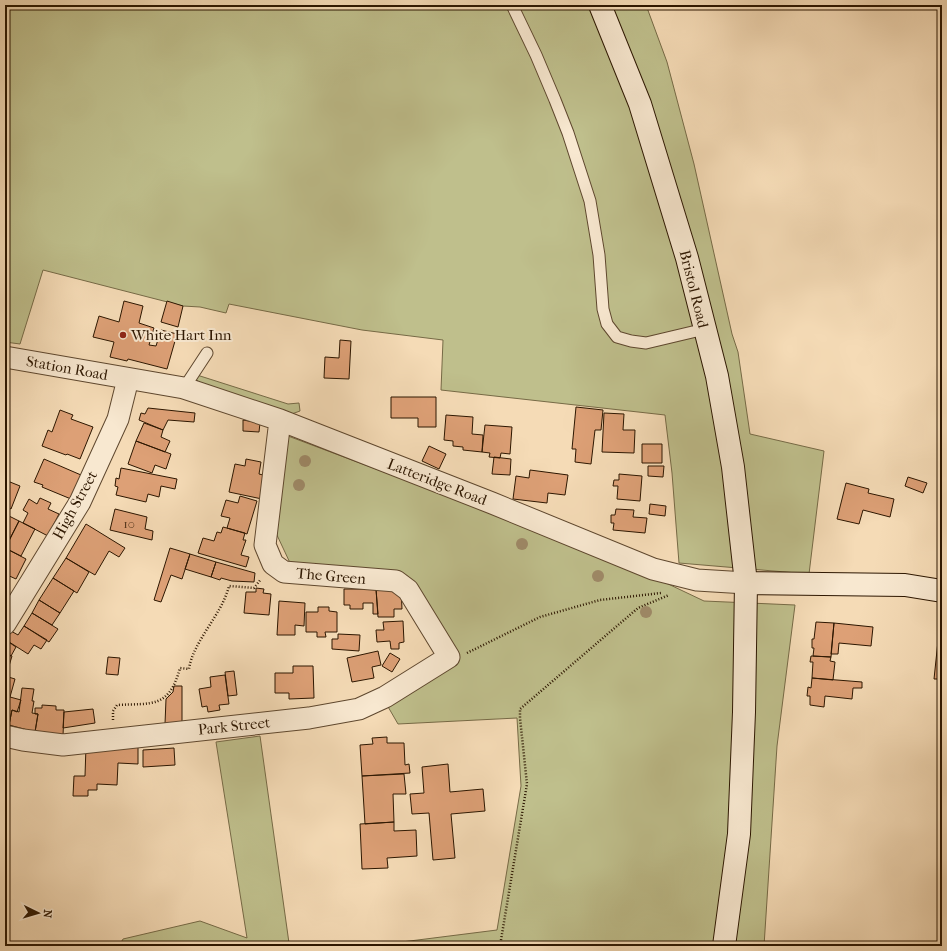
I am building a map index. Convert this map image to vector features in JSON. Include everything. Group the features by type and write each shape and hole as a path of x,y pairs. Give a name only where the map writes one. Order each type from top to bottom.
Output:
{"main road":[{"name":"Bristol Road","path":"600,5 640,104 688,258 717,376 733,467 746,583 744,712 739,834 724,946"},
{"path":"746,583 905,585 942,591"}],"street":[{"name":"Station Road","path":"5,357 128,379"},
{"name":"Latteridge Road","path":"128,379 184,388 280,420 492,503 653,569 697,580 746,583"},
{"name":"High Street","path":"5,624 80,502 118,419 128,379"},
{"name":"The Green","path":"280,420 265,546 273,564 284,572 396,581 408,590 449,657"},
{"name":"Park Street","path":"5,736 63,745 308,718 359,709 385,697 449,657"}],"lane":[{"path":"512,5 536,55 555,100 568,133 590,201 599,255 604,308 608,324 617,336 631,341 646,343 705,329"},
{"path":"184,388 207,353"}],"path":[{"path":"500,946 527,784 520,709 638,608 677,592 697,580"},
{"path":"113,725 113,711 117,705 157,702 170,693 177,680 180,668 189,669 190,659 221,606 229,586 252,588"},
{"path":"449,657 464,655 540,617 600,600 677,592"}],"green space":[{"path":"5,5 646,5 667,62 694,164 732,334 738,352 750,434 824,451 809,574 679,563 672,473 665,415 441,390 443,340 362,330 229,304 226,313 200,307 183,306 43,270 20,344 5,342"},
{"path":"197,375 288,404 299,403 300,411 289,415 202,385 196,379"},
{"path":"288,436 528,526 664,582 704,601 795,605 777,746 764,946 370,946 497,930 521,786 517,718 398,724 387,705 458,663 413,583 291,565 276,533"},
{"path":"260,736 289,943 294,946 119,946 123,939 200,921 247,938 216,742"}],"building":[{"name":"White Hart Inn","path":"124,301 143,306 139,323 154,328 149,345 156,346 161,330 177,334 167,369 128,359 127,361 110,357 114,342 93,337 99,316 119,322"},
{"path":"167,301 183,306 178,327 161,322"},
{"path":"340,340 351,341 349,379 324,378 325,357 339,358"},
{"path":"391,397 436,397 436,427 418,427 418,418 391,418"},
{"path":"576,407 603,410 601,430 595,430 591,464 575,462 576,449 572,449"},
{"path":"148,408 195,413 194,422 168,420 163,430 139,420 141,413 145,414"},
{"path":"60,410 73,415 71,419 93,427 80,459 42,446 48,430 52,432"},
{"path":"604,413 624,414 623,430 635,430 634,453 602,452"},
{"path":"446,415 473,417 472,434 483,435 482,452 463,450 463,447 453,446 453,441 444,440"},
{"path":"243,420 260,423 259,432 243,431"},
{"path":"144,423 163,430 161,437 170,441 165,452 136,441"},
{"path":"485,425 512,427 510,454 501,453 500,458 489,457 490,453 482,452"},
{"path":"136,441 171,454 166,469 155,465 152,473 128,464"},
{"path":"642,444 662,444 662,463 642,463"},
{"path":"429,446 446,454 439,469 422,461"},
{"path":"494,457 511,459 510,475 492,474"},
{"path":"44,459 81,475 71,499 42,487 43,485 34,482"},
{"path":"246,459 261,462 259,474 267,476 262,499 229,492 235,464 245,466"},
{"path":"648,466 664,466 663,477 648,476"},
{"path":"121,468 177,479 175,489 161,486 159,497 148,494 146,502 116,495 118,487 115,486 116,478 119,479"},
{"path":"530,470 568,475 565,495 548,493 547,503 513,499 516,476 529,478"},
{"path":"619,474 642,476 640,501 617,499 618,486 613,486 614,480 619,480"},
{"path":"908,477 927,483 923,493 905,486"},
{"path":"5,480 20,486 11,509 5,506"},
{"path":"846,483 869,489 868,493 894,499 890,517 863,510 859,524 837,519"},
{"path":"240,496 257,501 247,534 227,528 230,518 221,516 226,500 238,503"},
{"path":"40,498 51,503 48,509 59,514 48,536 23,523 28,513 23,510 29,499 37,504"},
{"path":"650,504 666,506 665,516 649,514"},
{"path":"115,509 147,517 145,529 153,531 152,540 110,530"},
{"path":"616,509 634,510 633,517 647,518 645,533 613,530 614,523 611,523 611,515 615,515"},
{"path":"5,514 19,521 7,545 5,543"},
{"path":"19,521 35,529 21,556 5,548"},
{"path":"86,524 125,548 119,557 109,551 95,575 66,558"},
{"path":"223,527 245,533 243,540 246,540 241,555 249,557 246,567 198,553 203,538 214,541 217,532 221,533"},
{"path":"5,548 26,559 16,579 5,574"},
{"path":"170,548 190,554 182,579 171,575 161,602 154,600"},
{"path":"190,554 216,562 211,577 185,569"},
{"path":"66,558 89,572 77,593 53,578"},
{"path":"216,562 255,573 254,582 232,581 221,578 220,580 211,577"},
{"path":"53,578 74,591 60,613 39,600"},
{"path":"256,588 264,589 263,593 271,594 269,615 244,613 246,592 256,592"},
{"path":"401,588 402,609 394,609 394,617 378,617 376,589"},
{"path":"344,589 376,589 378,614 373,614 373,603 363,603 363,609 350,609 350,605 344,605"},
{"path":"39,600 60,613 52,625 32,613"},
{"path":"279,601 305,603 304,626 295,625 295,635 277,635"},
{"path":"318,607 329,607 329,611 337,612 337,632 325,632 326,637 317,637 317,632 306,632 306,612 318,612"},
{"path":"32,613 58,629 49,642 24,626"},
{"path":"403,621 404,642 399,643 399,649 391,649 390,641 377,642 376,630 384,630 383,622"},
{"path":"816,622 834,623 831,657 813,656 814,648 812,648 812,639 814,639"},
{"path":"940,622 942,622 942,688 938,687 938,679 934,679"},
{"path":"834,623 873,627 871,646 839,643 838,654 831,654"},
{"path":"24,626 47,640 41,649 34,645 28,654 6,640 11,631 18,635"},
{"path":"338,634 360,635 359,651 332,649 332,639 338,639"},
{"path":"7,641 16,647 11,656 5,654 5,644"},
{"path":"378,651 381,665 372,667 374,678 352,682 347,658"},
{"path":"390,653 400,659 392,672 382,666"},
{"path":"5,654 12,656 6,676 5,676"},
{"path":"811,656 831,657 830,661 835,662 833,680 812,678 813,662 810,662"},
{"path":"108,657 120,658 118,675 106,674"},
{"path":"293,666 313,666 314,698 289,699 289,693 275,693 275,673 293,673"},
{"path":"234,671 237,695 228,696 225,672"},
{"path":"225,675 229,704 219,705 220,710 208,712 207,706 202,707 199,689 211,687 210,677"},
{"path":"5,676 15,679 10,697 21,700 17,712 12,710 9,725 5,724"},
{"path":"812,678 862,682 862,688 853,688 852,699 825,696 824,707 810,705 810,696 807,696 808,687 811,688"},
{"path":"174,686 182,686 182,723 165,724 166,699 173,692"},
{"path":"22,688 34,689 32,713 38,714 35,732 9,725 12,710 19,712"},
{"path":"42,705 56,706 56,710 64,710 63,736 35,732 38,714 35,714 35,708 42,708"},
{"path":"93,709 95,723 63,728 64,712"},
{"path":"387,737 387,743 404,743 405,765 409,764 410,773 362,776 360,745 373,744 372,738"},
{"path":"138,742 138,764 118,763 117,785 97,784 97,790 88,790 88,796 73,796 74,776 85,776 86,746"},
{"path":"174,748 175,765 143,767 143,750"},
{"path":"448,764 450,792 483,789 485,811 451,814 455,858 433,860 429,813 412,814 410,794 424,793 422,767"},
{"path":"404,774 406,794 393,794 394,822 365,824 362,776"},
{"path":"394,822 394,831 416,830 417,856 387,858 388,868 362,869 360,824"}],"place":[{"name":"White Hart Inn","path":"123,335"}]}
